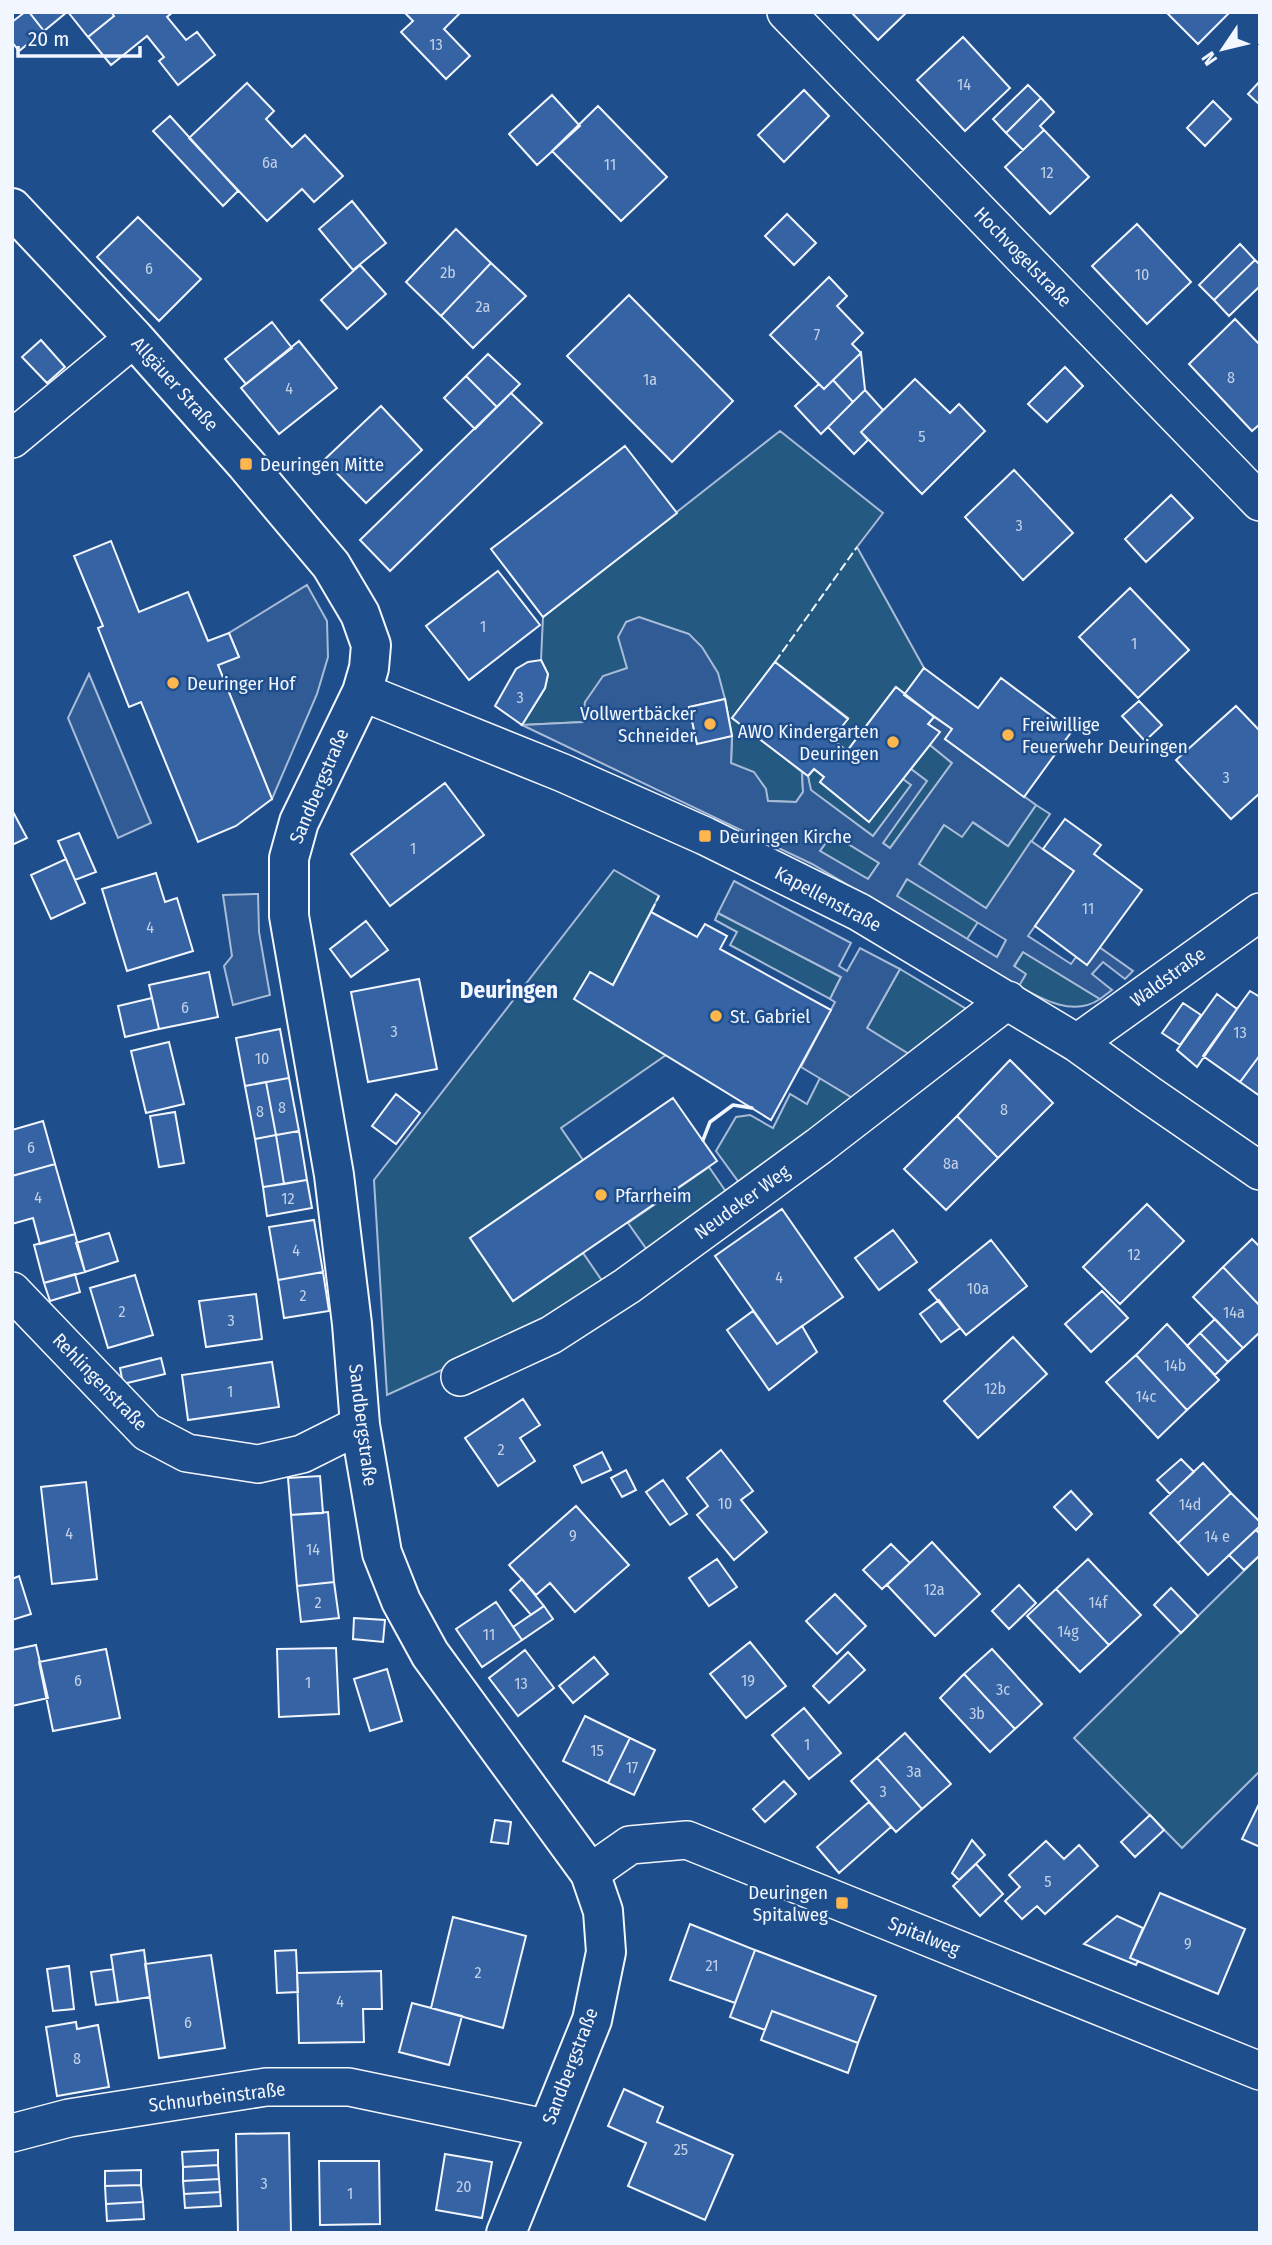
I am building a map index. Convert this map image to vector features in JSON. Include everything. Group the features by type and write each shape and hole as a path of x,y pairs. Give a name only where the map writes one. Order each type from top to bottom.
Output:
{"street":[{"name":"Hochvogelstraße","path":"786,12 1260,502"},
{"name":"Allgäuer Straße","path":"12,208 134,338 331,565"},
{"path":"12,439 134,338"},
{"name":"Sandbergstraße","path":"331,565 360,614 371,645 369,668 362,692 299,822 289,858 289,916 334,1175 352,1324 360,1425 382,1553 401,1601 430,1654 590,1873 603,1911 606,1952 592,2020 506,2233"},
{"name":"Kapellenstraße","path":"362,692 563,773 705,836 859,912 1077,1043 1260,1171"},
{"name":"Waldstraße","path":"1077,1043 1260,912"},
{"name":"Neudeker Weg","path":"460,1377 551,1335 627,1286 819,1146 1008,1000"},
{"name":"Rehlingenstraße","path":"12,1291 147,1433 187,1453 258,1464 302,1454 360,1425"},
{"name":"Spitalweg","path":"590,1873 631,1845 687,1840 1260,2070"},
{"name":"Schnurbeinstraße","path":"12,2133 69,2118 266,2087 349,2087 546,2129"}],"shaded area":[{"path":"780,431 883,513 857,547 924,668 904,695 895,688 847,751 832,739 848,718 775,662 733,717 802,772 803,792 796,802 768,801 731,763 732,736 725,699 689,634 639,618 626,622 628,668 585,702 583,722 522,725 545,688 548,675 541,660 543,617"},
{"path":"307,585 327,621 328,657 317,694 272,799 218,665 239,657 229,633"},
{"path":"639,617 689,634 702,647 718,673 725,699 689,707 697,743 732,736 731,763 754,772 766,789 768,801 796,802 803,792 802,772 808,776 811,790 873,836 911,785 903,779 911,769 927,781 883,843 890,848 952,763 930,745 939,732 928,724 934,717 952,729 945,739 1036,805 1008,846 973,822 962,837 944,825 919,864 986,908 1031,841 1074,871 1028,936 1071,964 1076,957 1087,964 1099,947 1133,971 1125,979 1103,962 1092,974 1112,990 1100,999 1023,952 1014,966 1026,974 1019,986 812,864 522,725 583,722 585,702 603,676 627,668 618,637 626,622","holes":["832,834 879,863 868,879 820,851","907,879 1006,940 997,957 897,896"]},
{"path":"89,674 151,823 118,838 68,718"},
{"path":"930,745 952,763 890,848 883,843 926,781 911,769"},
{"path":"814,769 824,777 820,782 869,821 903,779 912,784 873,836 810,790 808,776"},
{"path":"1036,805 1050,814 986,909 918,864 944,825 972,822 1008,846"},
{"path":"832,834 879,863 868,879 820,851"},
{"path":"614,870 659,896 613,985 590,972 575,999 666,1055 561,1128 583,1160 470,1238 513,1301 583,1253 605,1285 551,1320 387,1395 374,1180"},
{"path":"907,879 978,922 967,939 896,896"},
{"path":"734,881 851,943 839,966 847,971 860,948 900,969 867,1028 912,1056 856,1100 801,1067 835,1002 830,999 841,977 718,913"},
{"path":"258,894 259,932 270,995 233,1005 224,966 232,956 223,895"},
{"path":"718,913 841,977 830,999 730,945 737,932 715,920"},
{"path":"1023,952 1100,999 1080,1007 1069,1006 1048,1001 1019,986 1014,967"},
{"path":"900,969 968,1010 912,1056 867,1028"},
{"path":"820,1078 856,1100 743,1188 716,1151 736,1117 750,1115 773,1128 790,1094 807,1104"},
{"path":"709,1167 731,1199 650,1254 628,1223"},
{"path":"1260,1555 1260,1771 1182,1848 1074,1738"}],"building":[{"path":"29,12 44,31 19,51 12,42 12,22"},
{"path":"29,12 67,12 44,31"},
{"path":"68,12 111,12 114,16 88,37"},
{"path":"111,12 173,12 167,17 186,40 197,32 215,55 178,85 159,61 164,57 147,36 111,65 88,37 114,16"},
{"path":"404,12 461,12 444,29 470,56 446,79 401,32 413,21"},
{"path":"851,12 907,12 878,40"},
{"path":"1166,12 1230,12 1198,44"},
{"path":"963,37 1010,88 965,131 917,80"},
{"path":"1260,81 1260,105 1248,94"},
{"path":"247,83 274,111 266,119 292,147 305,135 343,176 314,202 302,189 267,221 189,138"},
{"path":"1028,85 1041,98 1006,133 993,119"},
{"path":"804,90 829,116 784,162 758,135"},
{"path":"552,95 580,126 537,165 509,134"},
{"path":"1041,98 1054,112 1040,126 1044,130 1023,150 1006,133"},
{"path":"1213,101 1231,119 1205,146 1187,128"},
{"path":"598,106 667,177 621,221 552,151"},
{"path":"170,116 238,191 223,206 153,131"},
{"path":"1044,130 1089,177 1050,214 1005,167"},
{"path":"352,201 386,243 353,270 319,229"},
{"path":"787,214 816,243 794,265 765,236"},
{"path":"138,217 201,279 159,321 97,257"},
{"path":"1137,224 1191,282 1147,324 1092,266"},
{"path":"456,229 491,263 441,316 406,282"},
{"path":"1240,244 1255,260 1214,300 1199,285"},
{"path":"1255,260 1260,265 1260,286 1229,316 1214,300"},
{"path":"491,263 526,296 473,348 441,316"},
{"path":"360,265 386,294 347,329 321,300"},
{"path":"829,277 847,296 837,306 863,333 852,344 861,353 824,389 770,335"},
{"path":"629,295 733,401 672,462 567,356"},
{"path":"1235,319 1260,345 1260,424 1252,431 1189,364"},
{"path":"272,322 292,348 246,384 225,359"},
{"path":"41,340 65,367 47,383 22,357"},
{"path":"299,341 337,388 279,434 241,388"},
{"path":"861,353 865,390 853,402 833,380"},
{"path":"488,354 520,384 497,407 466,376"},
{"path":"1065,367 1083,386 1047,422 1028,404"},
{"path":"466,376 497,407 475,429 444,398"},
{"path":"915,379 950,413 959,404 985,431 922,494 861,432"},
{"path":"833,380 853,402 821,434 795,406 819,384 824,389"},
{"path":"865,390 883,410 861,432 868,440 854,454 828,427"},
{"path":"511,393 542,423 390,571 360,540"},
{"path":"381,406 422,450 366,503 324,460"},
{"path":"625,446 677,513 543,617 491,549"},
{"path":"1014,470 1073,533 1023,580 965,517"},
{"path":"1171,495 1193,518 1146,562 1125,539"},
{"name":"Deuringer Hof","path":"111,541 139,612 188,592 208,641 229,633 239,657 218,665 272,799 236,826 198,842 141,702 129,707 98,628 103,626 74,556"},
{"path":"498,571 540,625 469,680 426,626"},
{"path":"1130,588 1189,650 1138,698 1079,637"},
{"path":"541,660 548,674 545,688 522,725 495,706 516,669 528,662"},
{"name":"AWO Kindergarten Deuringen","path":"775,662 848,719 832,739 847,751 896,687 934,717 928,724 940,732 869,822 820,782 824,777 814,769 808,776 732,718"},
{"name":"Freiwillige Feuerwehr Deuringen","path":"924,668 978,708 1001,678 1072,731 1024,797 945,739 952,729 904,695"},
{"path":"725,699 732,736 697,744 689,707"},
{"path":"1139,701 1162,725 1145,741 1122,716"},
{"path":"1236,706 1260,731 1260,793 1231,819 1176,760"},
{"path":"445,783 484,835 390,906 351,854"},
{"path":"12,810 27,838 12,845"},
{"path":"1065,819 1101,845 1094,854 1142,890 1087,965 1035,926 1074,871 1043,849"},
{"path":"79,833 96,872 75,880 58,841"},
{"path":"66,859 85,903 51,919 31,875"},
{"path":"156,873 165,902 177,898 193,951 127,971 102,889"},
{"name":"St. Gabriel","path":"651,912 697,937 705,924 727,936 720,949 831,1010 771,1120 574,999 590,972 613,985"},
{"path":"366,921 388,950 351,977 330,949"},
{"path":"209,972 218,1017 159,1029 149,985"},
{"path":"419,979 437,1069 368,1082 351,992"},
{"path":"1250,991 1260,997 1260,1055 1240,1082 1203,1056"},
{"path":"1217,994 1237,1009 1197,1067 1177,1050"},
{"path":"152,998 159,1029 125,1037 118,1006"},
{"path":"1183,1003 1201,1015 1180,1045 1162,1033"},
{"path":"280,1029 289,1078 245,1086 236,1038"},
{"path":"169,1042 184,1104 146,1113 131,1051"},
{"path":"1260,1055 1260,1096 1240,1082"},
{"path":"1010,1060 1053,1103 998,1158 957,1116"},
{"path":"289,1078 299,1131 276,1135 266,1082"},
{"path":"266,1082 276,1135 255,1139 245,1086"},
{"path":"396,1094 420,1113 396,1144 372,1126"},
{"name":"Pfarrheim","path":"673,1098 717,1161 513,1301 470,1238"},
{"path":"175,1112 184,1163 159,1167 150,1116"},
{"path":"957,1116 998,1158 946,1210 904,1169"},
{"path":"43,1121 55,1164 12,1176 12,1130"},
{"path":"299,1131 307,1180 284,1184 276,1135"},
{"path":"276,1135 284,1184 263,1187 255,1139"},
{"path":"55,1164 75,1234 40,1244 33,1218 12,1224 12,1176"},
{"path":"307,1180 312,1208 267,1216 263,1187"},
{"path":"1147,1204 1184,1241 1120,1304 1083,1267"},
{"path":"782,1209 843,1297 777,1344 715,1256"},
{"path":"314,1220 323,1272 278,1280 269,1227"},
{"path":"893,1230 917,1262 879,1290 855,1258"},
{"path":"109,1233 118,1261 85,1272 76,1243"},
{"path":"75,1234 85,1272 44,1283 34,1245"},
{"path":"1252,1239 1260,1247 1260,1306 1223,1267"},
{"path":"991,1240 1027,1286 966,1335 929,1290"},
{"path":"1223,1267 1260,1306 1260,1332 1243,1348 1193,1297"},
{"path":"323,1272 329,1311 284,1318 278,1280"},
{"path":"75,1274 80,1292 50,1301 44,1283"},
{"path":"135,1275 153,1335 108,1348 90,1288"},
{"path":"1102,1291 1128,1318 1091,1352 1065,1324"},
{"path":"256,1294 262,1339 206,1347 199,1301"},
{"path":"939,1300 960,1328 941,1342 920,1314"},
{"path":"753,1311 777,1344 802,1326 817,1352 769,1390 727,1330"},
{"path":"1215,1319 1243,1348 1228,1362 1200,1333"},
{"path":"1167,1324 1219,1380 1187,1410 1136,1355"},
{"path":"1200,1333 1228,1362 1215,1375 1187,1346"},
{"path":"1013,1337 1047,1374 978,1438 944,1401"},
{"path":"1136,1355 1187,1410 1158,1438 1106,1382"},
{"path":"161,1358 165,1374 123,1384 120,1368"},
{"path":"272,1362 279,1407 188,1420 182,1375"},
{"path":"523,1399 540,1425 520,1438 535,1461 498,1486 465,1438"},
{"path":"721,1450 753,1491 741,1500 767,1532 734,1560 697,1515 708,1506 687,1478"},
{"path":"602,1452 611,1470 582,1483 574,1466"},
{"path":"1181,1459 1194,1472 1170,1494 1157,1480"},
{"path":"1203,1463 1231,1493 1178,1543 1150,1513"},
{"path":"626,1470 636,1490 622,1497 611,1478"},
{"path":"320,1476 323,1513 291,1515 288,1478"},
{"path":"663,1480 687,1514 670,1525 646,1492"},
{"path":"86,1482 97,1579 52,1584 41,1487"},
{"path":"1071,1491 1092,1514 1076,1530 1054,1507"},
{"path":"1231,1493 1260,1522 1260,1526 1208,1575 1178,1543"},
{"path":"576,1506 629,1565 575,1612 550,1583 536,1595 509,1565"},
{"path":"328,1512 334,1582 297,1586 291,1515"},
{"path":"1256,1530 1260,1534 1260,1555 1244,1570 1229,1555"},
{"path":"932,1542 980,1594 935,1636 887,1585"},
{"path":"891,1544 910,1563 882,1589 863,1570"},
{"path":"717,1559 737,1587 709,1606 689,1578"},
{"path":"1088,1559 1141,1615 1109,1645 1056,1589"},
{"path":"19,1576 31,1614 12,1620 12,1579"},
{"path":"522,1579 544,1606 531,1615 510,1590"},
{"path":"334,1582 339,1618 301,1622 297,1586"},
{"path":"1019,1585 1036,1603 1009,1629 992,1611"},
{"path":"1171,1588 1198,1616 1181,1633 1154,1605"},
{"path":"1056,1589 1109,1645 1080,1672 1027,1616"},
{"path":"835,1594 866,1626 837,1654 806,1621"},
{"path":"496,1602 522,1640 482,1667 456,1629"},
{"path":"544,1606 553,1619 522,1640 513,1627"},
{"path":"354,1618 385,1620 383,1642 353,1639"},
{"path":"750,1642 786,1686 746,1718 710,1674"},
{"path":"36,1645 48,1698 12,1706 12,1650"},
{"path":"336,1648 339,1714 279,1717 277,1649"},
{"path":"106,1649 120,1718 53,1731 39,1662"},
{"path":"992,1649 1042,1704 1015,1729 964,1674"},
{"path":"525,1650 554,1688 518,1716 489,1678"},
{"path":"848,1652 865,1670 829,1703 813,1686"},
{"path":"594,1657 608,1674 573,1703 559,1686"},
{"path":"387,1669 402,1721 370,1731 354,1679"},
{"path":"964,1674 1015,1729 990,1752 940,1698"},
{"path":"804,1708 841,1753 809,1779 772,1735"},
{"path":"585,1716 630,1738 608,1783 563,1761"},
{"path":"905,1733 951,1784 922,1809 877,1758"},
{"path":"630,1738 655,1750 634,1795 608,1783"},
{"path":"877,1758 922,1809 896,1832 851,1781"},
{"path":"784,1781 796,1794 765,1822 753,1809"},
{"path":"869,1802 891,1827 839,1873 817,1847"},
{"path":"1260,1802 1260,1847 1242,1839"},
{"path":"1150,1815 1164,1830 1135,1857 1121,1842"},
{"path":"495,1820 511,1822 508,1844 491,1842"},
{"path":"972,1840 985,1855 959,1880 952,1873"},
{"path":"1046,1841 1064,1859 1079,1845 1098,1866 1045,1914 1037,1906 1022,1919 1005,1901 1020,1887 1009,1875"},
{"path":"976,1864 1003,1894 980,1916 953,1886"},
{"path":"1160,1893 1245,1929 1218,1994 1130,1958"},
{"path":"1117,1916 1143,1928 1130,1958 1138,1961 1136,1965 1084,1944"},
{"path":"453,1917 526,1936 503,2028 431,2008"},
{"path":"690,1924 755,1950 735,2003 670,1980"},
{"path":"144,1950 150,1997 118,2002 111,1955"},
{"path":"296,1950 298,1992 277,1993 275,1951"},
{"path":"755,1950 876,1996 858,2043 772,2011 765,2030 730,2017"},
{"path":"211,1955 225,2048 159,2058 145,1964"},
{"path":"69,1966 74,2009 53,2011 47,1969"},
{"path":"113,1969 118,2002 96,2005 91,1972"},
{"path":"381,1971 382,2009 363,2009 364,2042 299,2043 297,1973"},
{"path":"412,2003 462,2016 449,2065 399,2052"},
{"path":"772,2011 858,2043 848,2073 761,2040"},
{"path":"76,2022 77,2029 98,2025 109,2087 57,2096 46,2027"},
{"path":"624,2089 663,2107 657,2122 733,2155 705,2220 628,2186 646,2143 608,2126"},
{"path":"289,2133 291,2233 238,2233 236,2134"},
{"path":"218,2150 218,2165 183,2167 182,2152"},
{"path":"445,2154 492,2162 482,2218 436,2210"},
{"path":"319,2161 379,2161 380,2224 320,2225"},
{"path":"218,2165 219,2179 183,2181 183,2167"},
{"path":"141,2170 141,2185 105,2186 105,2171"},
{"path":"219,2179 220,2192 184,2194 183,2181"},
{"path":"141,2185 143,2202 106,2204 105,2186"},
{"path":"220,2192 221,2206 185,2208 184,2194"},
{"path":"143,2202 144,2219 107,2221 106,2204"}],"fence":[{"path":"775,662 857,547"},
{"path":"651,912 659,896"}],"wall":[{"path":"703,1140 710,1122 733,1105 752,1108"}],"place":[{"name":"Deuringen Mitte","path":"246,464"},
{"name":"Deuringer Hof","path":"173,683"},
{"name":"Vollwertbäcker Schneider","path":"710,724"},
{"name":"Freiwillige Feuerwehr Deuringen","path":"1008,735"},
{"name":"AWO Kindergarten Deuringen","path":"893,742"},
{"name":"Deuringen Kirche","path":"705,836"},
{"name":"St. Gabriel","path":"716,1016"},
{"name":"Pfarrheim","path":"601,1195"},
{"name":"Deuringen Spitalweg","path":"842,1903"}],"district":[{"name":"Deuringen","path":"509,990"}]}
